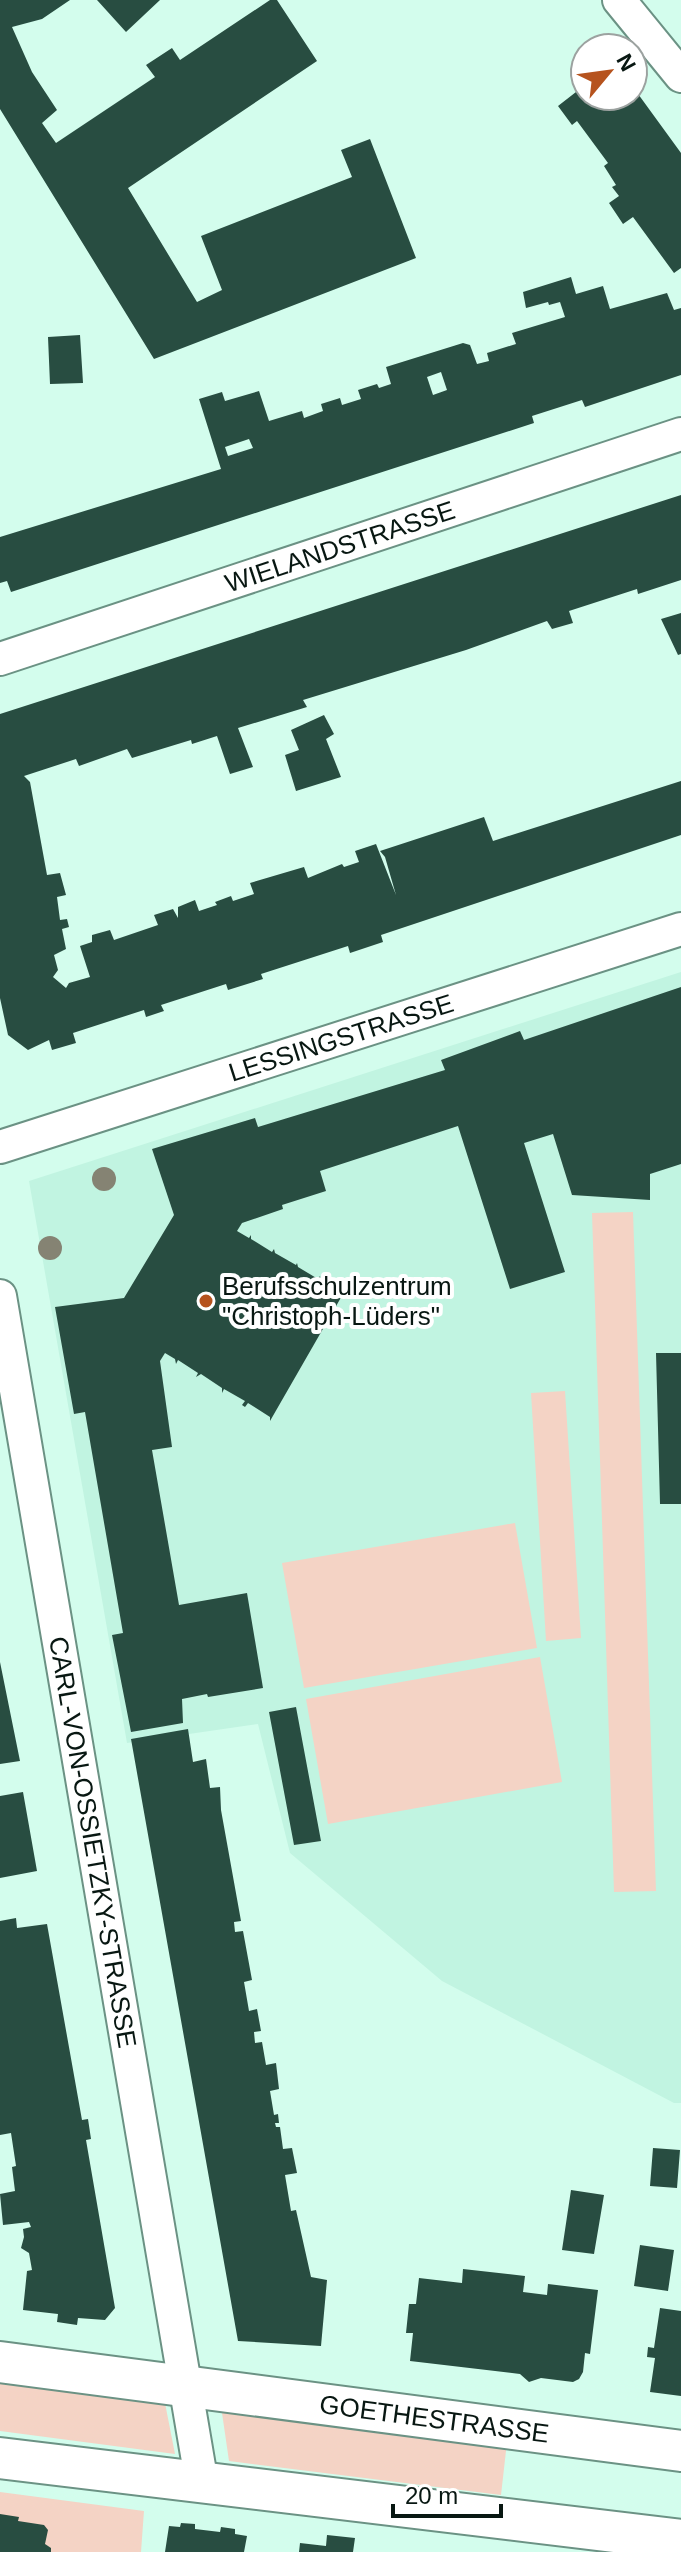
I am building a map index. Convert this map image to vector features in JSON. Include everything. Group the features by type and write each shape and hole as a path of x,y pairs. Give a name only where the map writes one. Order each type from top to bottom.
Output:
{"street":[{"path":"619,0 681,76"},
{"name":"WIELANDSTRASSE","path":"0,659 681,434"},
{"name":"LESSINGSTRASSE","path":"0,1147 681,929"},
{"name":"CARL-VON-OSSIETZKY-STRASSE","path":"0,1296 186,2387"},
{"name":"GOETHESTRASSE","path":"0,2362 681,2451"},
{"path":"186,2387 202,2484"},
{"path":"0,2458 681,2540"}],"shaded area":[{"path":"681,972 681,2103 674,2103 442,1981 290,1853 258,1724 127,1743 29,1181"},
{"path":"633,1212 656,1891 614,1892 592,1213"},
{"path":"565,1391 581,1638 546,1641 531,1393"},
{"path":"515,1523 537,1648 304,1688 282,1563"},
{"path":"540,1657 562,1782 328,1824 306,1699"},
{"path":"0,2376 164,2398 175,2454 0,2431"},
{"path":"221,2406 507,2442 501,2495 229,2461"},
{"path":"0,2492 144,2511 141,2552 0,2552"}],"building":[{"path":"0,0 70,0 42,19 12,27 32,72 57,110 42,123 56,143 155,77 146,65 172,48 180,60 270,0 277,0 317,61 128,188 197,302 222,290 201,236 352,177 341,150 370,139 416,258 154,359 0,109"},
{"path":"97,0 160,0 126,32"},
{"path":"569,97 569,112 649,112 649,109 681,153 681,268 674,273 633,217 623,224 609,203 619,196 604,166 608,163 577,121 572,125 558,106"},
{"path":"571,277 576,294 603,286 610,309 667,293 674,310 681,308 681,375 585,407 582,400 532,416 534,423 11,592 7,581 0,583 0,537 221,469 199,399 222,392 225,401 259,391 269,421 302,411 304,418 323,411 321,404 340,398 342,405 361,399 358,390 377,384 379,388 391,384 386,367 463,343 470,345 477,364 489,361 487,353 516,344 512,333 565,317 560,302 526,308 523,292","holes":["441,372 447,390 433,395 427,377","249,439 253,448 228,456 225,447"]},
{"path":"80,335 83,383 50,384 48,337"},
{"path":"681,495 681,580 638,594 637,589 569,611 573,623 552,629 547,621 466,650 303,700 307,707 238,728 253,767 230,774 217,736 192,744 191,740 132,758 127,749 79,766 76,759 24,776 30,782 47,875 60,873 66,895 57,897 60,920 67,919 69,927 62,929 66,949 54,955 58,970 53,977 66,988 69,983 90,977 80,946 92,942 92,935 110,930 114,940 158,925 154,915 173,909 178,918 178,907 195,900 199,911 231,896 233,901 254,894 250,883 304,867 308,878 342,864 344,867 359,862 355,851 376,844 396,895 385,857 380,851 484,817 493,841 681,781 681,835 381,935 383,942 350,953 348,946 261,974 263,979 228,990 226,984 161,1005 164,1011 146,1017 144,1010 73,1033 76,1043 52,1050 49,1040 28,1050 8,1035 0,998 0,714"},
{"path":"681,613 681,654 678,655 661,619"},
{"path":"324,715 334,734 326,739 341,777 296,791 285,755 299,750 291,730"},
{"path":"681,987 681,1164 650,1174 650,1200 572,1195 553,1134 524,1143 565,1272 510,1289 458,1126 320,1171 326,1191 282,1205 283,1209 242,1223 237,1231 249,1238 251,1235 251,1239 272,1252 274,1249 275,1253 297,1263 298,1267 318,1279 320,1276 321,1281 343,1294 270,1421 270,1417 248,1403 245,1407 242,1405 245,1401 224,1389 222,1393 222,1388 201,1374 196,1377 198,1373 178,1360 176,1364 175,1359 165,1353 160,1361 172,1447 152,1450 179,1605 247,1593 263,1688 182,1699 183,1723 131,1732 112,1635 123,1633 85,1412 74,1414 55,1307 124,1298 174,1215 152,1149 255,1118 258,1127 445,1070 441,1060 520,1031 524,1040"},
{"path":"656,1353 681,1353 681,1504 660,1504"},
{"path":"0,1662 20,1761 0,1764"},
{"path":"296,1707 321,1841 294,1845 269,1712"},
{"path":"188,1729 193,1762 206,1759 210,1788 220,1787 221,1810 241,1921 234,1922 235,1932 243,1931 252,1980 244,1982 249,2011 257,2009 261,2031 254,2032 255,2043 262,2042 266,2065 276,2063 279,2089 270,2091 274,2115 278,2114 279,2123 275,2123 276,2127 280,2127 283,2149 292,2148 297,2173 285,2175 291,2211 296,2210 311,2277 327,2280 321,2346 238,2341 131,1739"},
{"path":"23,1792 37,1871 0,1878 0,1796"},
{"path":"16,1918 17,1928 47,1924 82,2120 88,2119 91,2139 86,2140 115,2308 105,2320 78,2318 77,2325 57,2322 58,2314 23,2310 27,2271 32,2270 29,2253 21,2248 23,2229 31,2227 29,2222 3,2225 0,2194 15,2191 12,2167 16,2166 11,2133 0,2135 0,1921"},
{"path":"653,2148 680,2150 677,2188 650,2186"},
{"path":"571,2190 604,2195 594,2254 562,2250"},
{"path":"640,2245 674,2250 668,2291 634,2286"},
{"path":"463,2269 525,2276 523,2292 547,2295 548,2284 598,2290 590,2354 585,2353 579,2379 573,2382 541,2378 529,2382 520,2374 410,2361 413,2333 406,2333 409,2304 416,2304 419,2278 462,2283"},
{"path":"660,2308 681,2311 681,2396 650,2392 655,2358 647,2357 648,2347 654,2348"},
{"path":"0,2514 19,2517 18,2521 44,2525 48,2530 45,2544 51,2552 0,2552"},
{"path":"181,2523 195,2524 195,2529 220,2532 221,2527 235,2529 235,2534 247,2536 244,2552 165,2552 169,2526 180,2527"},
{"path":"327,2535 355,2538 353,2552 299,2552 300,2543 326,2546"}],"place":[{"name":"Berufsschulzentrum \"Christoph-Lüders\"","path":"206,1301"}]}
